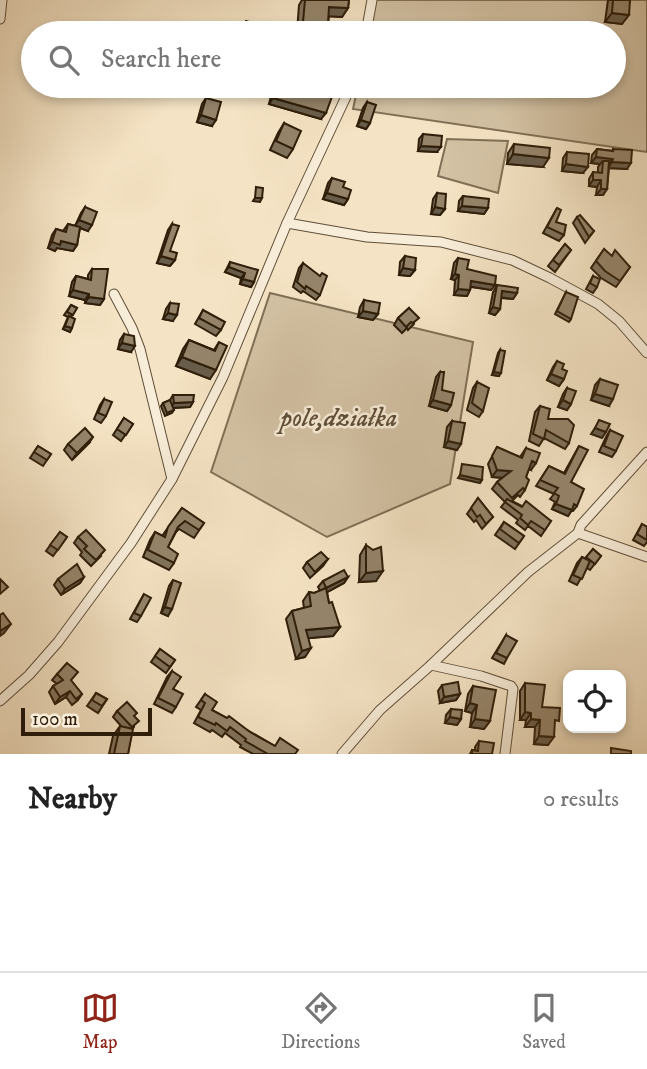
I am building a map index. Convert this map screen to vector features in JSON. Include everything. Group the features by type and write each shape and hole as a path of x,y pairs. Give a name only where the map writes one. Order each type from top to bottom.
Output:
{"street":[{"path":"0,19 2,0"},
{"path":"368,21 372,0"},
{"path":"0,701 29,675 58,642 131,543 172,480 223,377 287,223 345,98"},
{"path":"287,223 367,237 440,242 512,260 598,304 619,321 647,353"},
{"path":"114,294 140,349 172,480"},
{"path":"342,754 380,709 431,665 528,572 578,533 581,525 647,452"},
{"path":"578,533 647,557"},
{"path":"431,665 511,686 513,689 505,754"}],"green space":[{"path":"375,0 647,0 647,152 353,109 355,98 626,98 626,21 371,21"},
{"path":"447,139 508,141 498,193 438,176"},
{"name":"pole,działka","path":"270,293 473,342 450,484 327,537 211,472"}],"building":[{"path":"305,0 349,0 348,8 329,7 328,21 303,21"},
{"path":"613,0 630,0 629,15 612,13"},
{"path":"206,98 221,102 216,120 201,115"},
{"path":"273,98 332,98 326,113"},
{"path":"367,102 376,105 370,123 361,120"},
{"path":"284,123 301,131 293,149 276,141"},
{"path":"423,134 442,136 441,147 421,146"},
{"path":"514,144 550,148 549,158 513,154"},
{"path":"597,149 632,150 631,163 612,162 613,159 596,157"},
{"path":"567,152 589,154 588,167 566,164"},
{"path":"603,161 609,161 607,189 601,189 601,180 593,180 593,172 602,173"},
{"path":"332,178 345,182 343,187 351,190 348,199 327,193"},
{"path":"256,187 263,188 262,198 255,198"},
{"path":"437,193 446,194 445,209 435,207"},
{"path":"463,196 489,199 488,208 462,206"},
{"path":"85,207 97,212 92,225 79,220"},
{"path":"557,208 561,210 556,222 566,225 564,235 547,227"},
{"path":"580,215 594,231 589,237 577,217"},
{"path":"68,224 80,227 77,245 52,242 56,229 66,232"},
{"path":"172,224 179,226 170,251 177,253 175,260 161,256"},
{"path":"565,244 571,250 559,265 553,260"},
{"path":"604,249 612,256 615,250 630,267 620,281 596,261"},
{"path":"405,256 416,258 415,270 403,268"},
{"path":"458,258 469,260 467,269 496,276 495,285 471,281 470,290 458,289 459,275 455,274"},
{"path":"230,262 258,270 254,282 243,279 245,273 229,267"},
{"path":"303,263 320,276 322,273 327,276 320,295 306,286 305,289 297,282"},
{"path":"92,269 108,269 104,299 89,297 89,294 73,290 76,276 91,280"},
{"path":"593,276 600,279 597,287 590,283"},
{"path":"497,285 518,288 517,293 502,291 500,309 493,307"},
{"path":"566,292 578,297 571,319 557,311"},
{"path":"364,300 380,303 378,314 363,311"},
{"path":"170,303 179,304 177,315 168,313"},
{"path":"71,305 77,308 73,315 67,312"},
{"path":"409,308 419,318 406,327 398,318"},
{"path":"203,310 225,322 221,330 199,318"},
{"path":"69,316 75,319 72,328 65,326"},
{"path":"124,334 134,336 135,346 122,343"},
{"path":"189,340 215,351 219,342 227,346 216,370 182,357"},
{"path":"500,350 505,351 501,373 494,372"},
{"path":"557,361 564,364 562,369 567,371 564,379 551,374"},
{"path":"440,372 444,372 442,390 454,393 451,405 433,400"},
{"path":"600,379 618,385 613,399 595,394"},
{"path":"477,382 489,388 483,411 472,403"},
{"path":"567,388 576,391 571,404 563,400"},
{"path":"173,395 194,395 193,402 174,403"},
{"path":"104,399 112,402 106,416 98,413"},
{"path":"170,400 174,410 167,413 163,403"},
{"path":"540,406 550,409 548,419 568,419 574,425 569,443 546,430 544,439 533,434"},
{"path":"124,418 133,424 126,435 117,429"},
{"path":"599,420 610,424 606,432 595,428"},
{"path":"452,421 465,423 461,444 448,441"},
{"path":"85,428 93,437 77,453 68,444"},
{"path":"610,430 623,436 616,451 604,446"},
{"path":"38,446 51,454 47,460 34,452"},
{"path":"579,446 588,450 571,482 584,489 577,506 574,504 572,510 556,504 559,496 554,493 558,488 540,480 549,466 565,474"},
{"path":"497,447 522,458 526,448 540,453 536,463 532,461 525,490 523,488 512,498 497,482 511,471 497,470 492,456"},
{"path":"462,464 483,467 482,480 460,475"},
{"path":"478,498 493,517 486,524 471,508"},
{"path":"507,499 522,507 526,501 551,521 545,530 531,521 528,525 520,518 522,515 505,502"},
{"path":"182,508 204,523 199,530 185,521 178,527 168,547 178,554 174,563 148,550 155,532 165,537 168,527"},
{"path":"504,522 524,536 519,543 500,529"},
{"path":"642,524 647,527 647,540 637,534"},
{"path":"86,530 105,550 96,560 84,549 87,546 78,537"},
{"path":"60,532 67,537 58,550 50,545"},
{"path":"366,545 373,550 381,547 383,571 366,573"},
{"path":"593,549 601,556 595,564 586,557"},
{"path":"321,552 328,559 315,572 307,562"},
{"path":"582,557 590,561 582,579 573,575"},
{"path":"77,564 84,577 65,589 58,579"},
{"path":"344,570 348,577 326,588 323,581"},
{"path":"0,579 8,587 0,594"},
{"path":"173,580 181,583 172,609 165,607"},
{"path":"326,588 329,603 332,602 340,627 306,630 311,648 302,651 292,611 311,606 309,592 314,593"},
{"path":"144,594 151,598 141,616 134,613"},
{"path":"3,613 11,624 0,631 0,615"},
{"path":"506,635 517,641 507,658 496,653"},
{"path":"160,649 175,660 170,667 155,656"},
{"path":"67,663 78,672 71,680 82,694 76,699 70,691 60,697 53,686 63,680 57,674"},
{"path":"172,671 181,677 173,689 183,694 176,707 158,698"},
{"path":"458,682 460,694 444,697 442,685"},
{"path":"525,683 545,685 542,707 560,708 559,721 555,720 554,737 539,736 540,720 531,719 531,713 525,712"},
{"path":"473,686 496,690 490,721 475,719 477,705 470,703"},
{"path":"96,693 107,699 102,706 92,700"},
{"path":"205,694 217,702 212,710 227,718 229,716 275,746 280,738 298,750 295,754 268,754 245,741 246,739 230,727 227,731 216,723 215,725 198,717 205,703 201,700"},
{"path":"127,702 137,713 134,716 139,721 132,727 117,711"},
{"path":"451,709 462,710 461,719 450,717"},
{"path":"120,726 133,729 128,754 114,754"},
{"path":"479,741 494,743 492,754 472,754 472,750 478,751"},
{"path":"611,748 631,751 631,754 611,754"}]}
